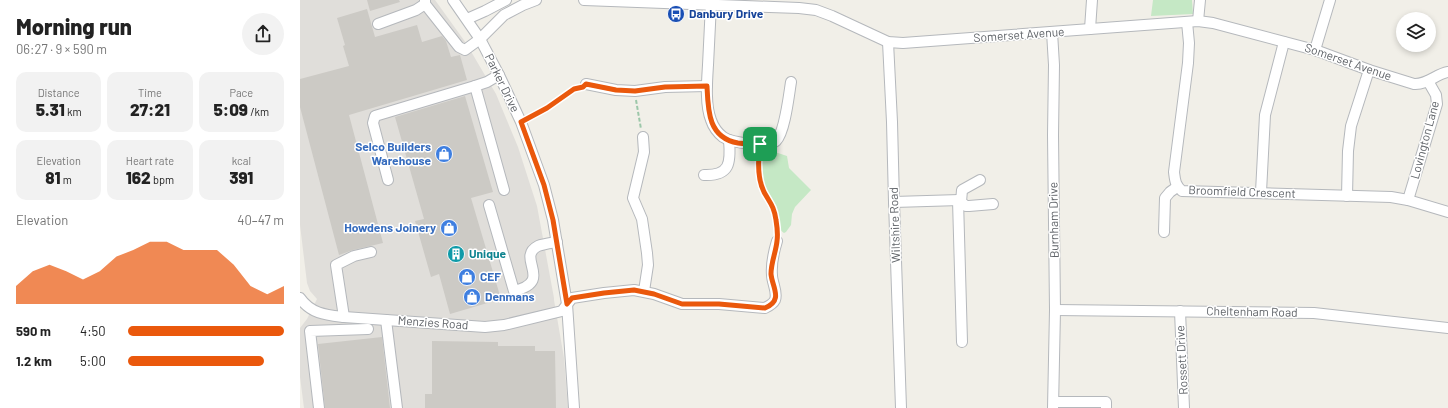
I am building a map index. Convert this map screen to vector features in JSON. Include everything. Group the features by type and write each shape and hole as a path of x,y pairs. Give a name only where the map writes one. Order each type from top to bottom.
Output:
{"street":[{"name":"Parker Drive","path":"453,0 480,40 499,75 521,122 544,185 553,220 567,304 574,408"},
{"path":"467,19 506,0"},
{"path":"378,24 416,10 425,2 459,47 465,50 480,40 504,15 536,0"},
{"name":"Somerset Avenue","path":"584,0 655,1 816,10 888,42 918,42 1198,20 1315,50 1369,70 1414,84 1428,81 1448,72"},
{"path":"1090,29 1092,0"},
{"path":"1198,20 1200,0"},
{"path":"1315,50 1330,0"},
{"path":"711,4 707,86 708,112 711,121 722,136 738,143 770,144 776,141 780,136 791,82"},
{"name":"Broomfield Crescent","path":"1187,22 1189,43 1188,63 1174,172 1177,187 1188,191 1261,192 1391,198 1408,200 1448,212"},
{"name":"Burnham Drive","path":"1052,32 1054,65 1054,405"},
{"name":"Wiltshire Road","path":"888,42 901,408"},
{"path":"1261,192 1265,115 1284,42"},
{"path":"1348,196 1348,151 1351,126 1369,70"},
{"path":"388,180 373,123 375,116 475,86 487,82 499,75"},
{"name":"Lovington Lane","path":"1408,200 1437,104 1436,95 1428,81"},
{"path":"586,84 616,90 635,91 665,87 707,86"},
{"path":"475,86 504,190"},
{"path":"642,137 644,152 633,198 642,220 647,253 648,265 644,291"},
{"path":"704,175 717,174 726,170 728,167 729,140"},
{"path":"962,342 959,200 964,187 980,180"},
{"path":"1164,232 1165,198 1177,187"},
{"path":"894,202 959,200 966,206 993,204"},
{"path":"489,205 514,291 530,285 533,280 534,275 530,263 530,256 533,250 539,246 557,242"},
{"name":"Menzies Road","path":"300,298 309,308 323,314 386,320 491,326 526,320 562,311 572,298 634,290 644,291 682,304 719,304 765,308 771,306 775,300 776,293 771,273 777,241"},
{"path":"344,317 336,265 354,256 371,252"},
{"name":"Cheltenham Road","path":"1055,310 1314,313 1448,328"},
{"name":"Rossett Drive","path":"1180,311 1184,408"},
{"path":"386,320 397,408"},
{"path":"319,408 310,331 368,329"},
{"path":"1054,405 1106,402 1106,408"}],"path":[{"path":"521,122 547,108 574,89 583,87 586,84"},
{"path":"635,91 642,137"},
{"path":"760,144 758,158 761,184 773,207 776,218 777,241"}],"shaded area":[{"path":"300,0 435,0 466,43 496,94 518,147 537,206 564,358 568,408 304,408 300,377 300,328 307,319 317,299 310,291 307,283 300,225"}],"green space":[{"path":"1153,0 1192,0 1193,14 1151,16"},
{"path":"763,152 778,153 787,156 789,168 811,190 795,207 792,214 791,225 784,233 779,227 776,209 762,179 761,154"}],"building":[{"path":"367,0 399,0 400,2 370,11"},
{"path":"367,9 375,37 417,25 422,42 442,36 446,41 451,57 460,55 467,80 349,115 383,243 339,255 300,107 300,79 349,66 343,46 345,45 337,18"},
{"path":"465,96 493,192 471,198 501,299 450,314 439,274 431,277 415,221 424,219 395,117"},
{"path":"382,337 390,408 325,408 318,344"},
{"path":"432,341 498,342 498,346 535,346 535,351 555,351 556,408 425,408 425,394 432,394"}],"place":[{"name":"Danbury Drive","path":"676,14"},
{"name":"Selco Builders Warehouse","path":"444,154"},
{"name":"Howdens Joinery","path":"449,228"},
{"name":"Unique","path":"456,254"},
{"name":"CEF","path":"467,277"},
{"name":"Denmans","path":"472,297"}],"route":[{"path":"586,84 616,90 635,91 665,87 707,86 708,112 715,128 722,136 738,143 760,144 758,158 761,184 773,207 777,228 777,241 771,273 776,293 775,300 771,306 765,308 742,305 682,304 644,291 634,290 572,298 567,304 553,220 544,185 521,122 547,108 574,89 583,87 586,84"}]}
